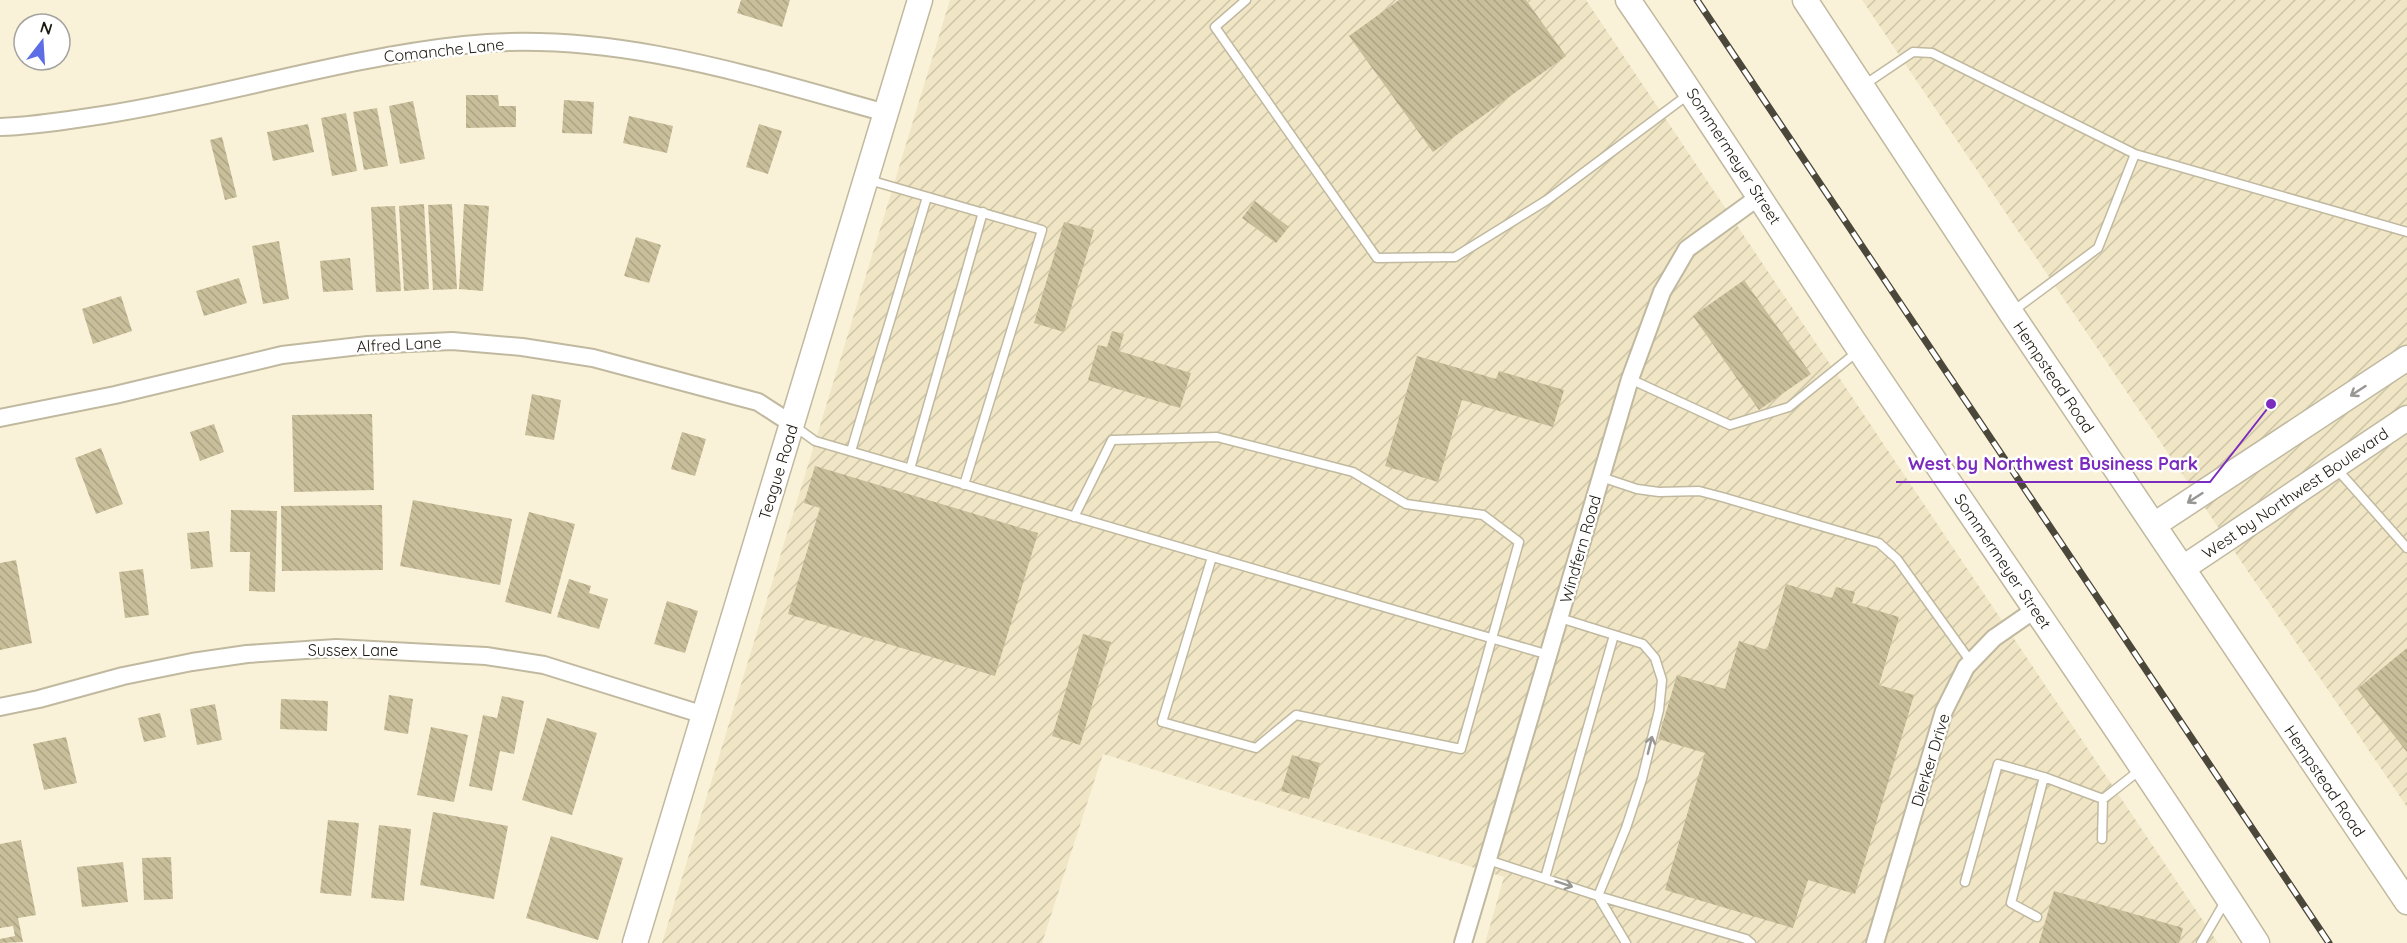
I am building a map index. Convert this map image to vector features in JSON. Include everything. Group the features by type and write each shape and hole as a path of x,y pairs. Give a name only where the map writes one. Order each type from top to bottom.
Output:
{"street":[{"name":"Teague Road","path":"635,943 920,0"},
{"name":"Sommermeyer Street","path":"1628,0 1860,350 2143,768 2257,943"},
{"name":"Hempstead Road","path":"1805,0 2011,313 2407,902"},
{"name":"Comanche Lane","path":"0,127 27,126 147,108 357,60 465,44 530,41 581,43 645,52 726,68 886,113"},
{"name":"Windfern Road","path":"1463,943 1629,379 1662,292 1687,249 1760,196"},
{"name":"Alfred Lane","path":"0,418 282,355 368,345 452,341 522,347 592,358 758,402 792,424"},
{"path":"2154,525 2407,358"},
{"name":"West by Northwest Boulevard","path":"2183,568 2407,418"},
{"name":"Dierker Drive","path":"1875,943 1944,711 1966,667 1994,638 2036,609"},
{"name":"Sussex Lane","path":"0,706 39,699 123,676 192,662 247,654 336,648 486,656 544,665 704,715"}],"lane":[{"path":"1246,0 1215,27 1377,258 1455,257 1547,200 1691,92"},
{"path":"1862,86 1913,52 1932,53 2135,154 2407,232"},
{"path":"2011,313 2098,248 2135,154"},
{"path":"866,179 1042,230 964,485"},
{"path":"851,451 927,197"},
{"path":"910,469 983,212"},
{"path":"1629,379 1730,425 1789,407 1860,350"},
{"path":"792,424 815,441 1549,655"},
{"path":"1074,517 1112,440 1217,437 1353,472 1406,504 1483,514 1520,542 1461,749 1296,715 1256,747 1162,722 1212,557"},
{"path":"2335,467 2407,548"},
{"path":"1601,477 1636,489 1659,492 1699,491 1879,543 1897,559 1971,662"},
{"path":"1560,618 1643,644 1655,658 1662,680 1659,710 1642,779 1626,828 1598,896"},
{"path":"1545,878 1614,635"},
{"path":"1965,882 1998,764 2044,777 2103,799"},
{"path":"2103,799 2143,768"},
{"path":"2037,917 2011,903 2044,777"},
{"path":"2102,839 2103,799"},
{"path":"1488,860 1598,896 1746,939 1751,943"},
{"path":"1598,896 1626,943"},
{"path":"2201,943 2228,897"}],"shaded area":[{"path":"950,0 1586,0 2218,943 1485,943 1504,877 1103,754 1042,943 662,943"},
{"path":"1862,0 2407,0 2407,807"}],"building":[{"path":"741,0 790,0 782,27 737,13"},
{"path":"1399,0 1526,0 1566,56 1433,152 1349,36"},
{"path":"466,95 498,95 499,106 516,106 516,127 466,128"},
{"path":"564,100 594,102 592,134 562,133"},
{"path":"413,101 425,159 400,164 389,106"},
{"path":"377,108 388,166 364,170 353,112"},
{"path":"346,113 357,171 332,176 321,118"},
{"path":"629,116 673,126 667,153 623,143"},
{"path":"308,124 314,152 273,161 267,132"},
{"path":"759,124 782,131 768,174 746,167"},
{"path":"222,137 237,197 225,200 210,140"},
{"path":"1255,201 1289,227 1276,243 1242,218"},
{"path":"424,204 429,289 404,291 399,206"},
{"path":"452,204 457,289 433,290 428,205"},
{"path":"464,204 489,206 483,291 459,289"},
{"path":"395,206 401,291 376,292 371,207"},
{"path":"1064,222 1094,230 1064,332 1034,323"},
{"path":"636,237 661,245 649,283 624,276"},
{"path":"279,241 289,299 263,304 252,246"},
{"path":"350,258 353,290 323,292 320,261"},
{"path":"239,278 247,303 204,316 196,291"},
{"path":"1744,280 1811,374 1759,410 1693,316"},
{"path":"121,296 132,331 93,344 82,309"},
{"path":"1112,331 1124,334 1119,351 1191,373 1180,408 1088,380 1098,345 1107,347"},
{"path":"1417,356 1496,379 1499,371 1564,390 1553,427 1462,400 1438,482 1385,466"},
{"path":"532,394 561,400 554,440 525,435"},
{"path":"372,414 374,490 294,492 292,415"},
{"path":"214,424 224,452 200,461 190,432"},
{"path":"682,432 706,439 695,476 671,469"},
{"path":"101,448 123,504 96,514 75,458"},
{"path":"815,466 1038,533 995,676 788,614 820,508 804,503"},
{"path":"413,500 512,519 500,585 400,566"},
{"path":"382,505 383,570 282,571 281,506"},
{"path":"231,510 277,511 275,592 249,591 250,552 230,552"},
{"path":"529,512 575,524 551,614 505,602"},
{"path":"209,531 213,567 191,569 187,533"},
{"path":"16,560 32,643 0,650 0,563"},
{"path":"143,569 149,615 125,618 119,572"},
{"path":"569,579 591,586 589,593 608,599 599,629 557,617"},
{"path":"1786,584 1832,598 1836,587 1855,592 1852,603 1899,617 1879,685 1914,695 1855,894 1808,880 1793,928 1665,890 1705,753 1658,739 1677,675 1725,689 1739,641 1767,650"},
{"path":"667,601 698,611 685,653 654,644"},
{"path":"1083,634 1111,642 1080,745 1052,736"},
{"path":"2407,648 2407,752 2357,689"},
{"path":"389,695 413,699 408,734 384,730"},
{"path":"502,696 524,701 514,754 500,751 492,791 469,786 483,715 497,718"},
{"path":"281,699 328,701 327,731 280,729"},
{"path":"215,704 222,740 197,745 190,709"},
{"path":"160,713 166,737 144,742 138,718"},
{"path":"547,718 597,733 572,815 522,800"},
{"path":"431,727 468,735 454,802 417,795"},
{"path":"66,737 77,783 44,790 33,744"},
{"path":"1292,755 1320,763 1309,799 1281,791"},
{"path":"433,812 508,826 494,899 420,885"},
{"path":"328,820 359,823 351,896 320,893"},
{"path":"379,825 411,829 404,901 371,898"},
{"path":"551,836 623,858 598,940 526,918"},
{"path":"21,840 36,915 18,918 23,942 0,943 0,939 15,936 13,926 0,928 0,844"},
{"path":"171,857 173,899 144,900 142,858"},
{"path":"123,862 128,902 82,907 77,867"},
{"path":"2054,891 2183,928 2179,943 2039,943"}],"railway":[{"path":"1697,0 2329,943"}],"place":[{"name":"West by Northwest Business Park","path":"2271,404"}]}
